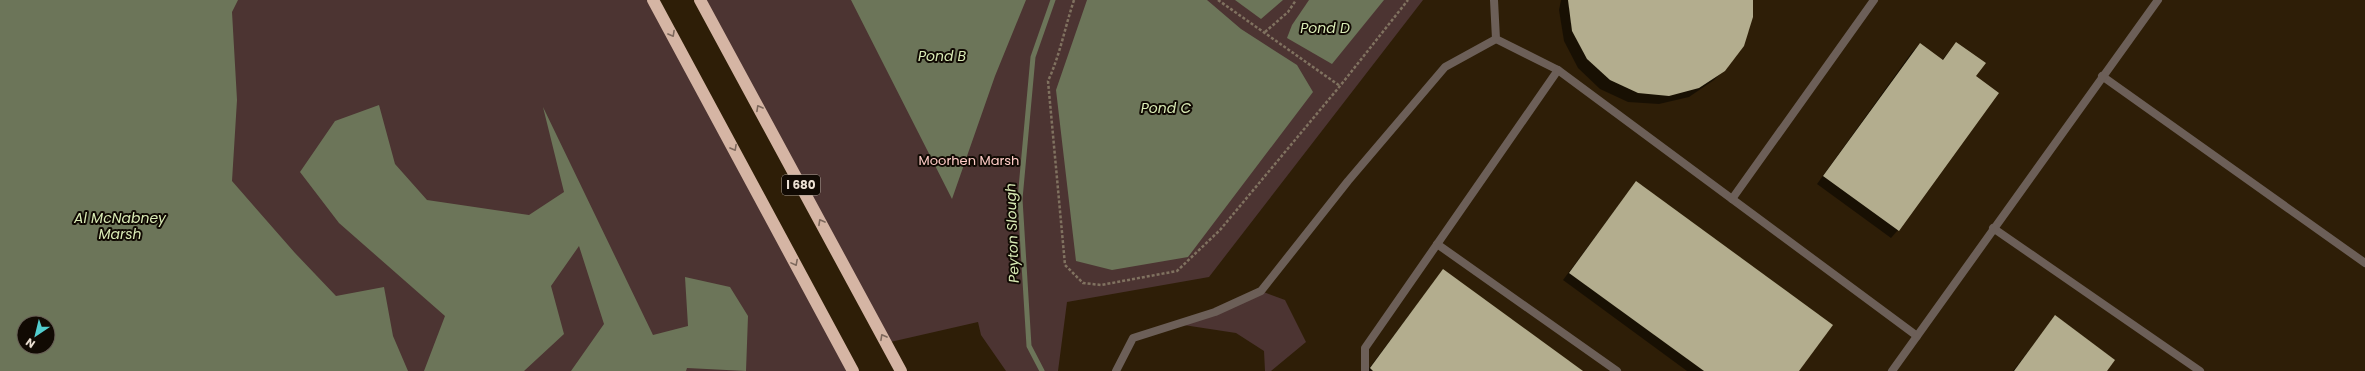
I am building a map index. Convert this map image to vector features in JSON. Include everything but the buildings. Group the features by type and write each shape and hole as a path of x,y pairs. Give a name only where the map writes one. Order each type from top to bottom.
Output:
{"highway":[{"path":"653,0 853,371"},
{"name":"I 680","path":"700,0 901,371"}],"lane":[{"path":"1494,0 1496,39"},
{"path":"1732,199 1874,0"},
{"path":"1892,371 1993,228 2158,0"},
{"path":"1496,39 1558,70 1917,336"},
{"path":"1116,371 1133,338 1215,312 1261,291 1348,181 1445,67 1496,39"},
{"path":"1365,371 1365,348 1558,70"},
{"path":"2102,76 2365,263"},
{"path":"1993,228 2200,371"},
{"path":"1437,244 1617,371"}],"path":[{"path":"1074,0 1064,30 1056,64 1048,81 1065,266 1083,283 1101,285 1178,271 1220,230 1340,86 1408,0"},
{"path":"1218,0 1340,86"},
{"path":"1265,32 1288,12 1296,0"}],"green space":[{"path":"0,0 653,0 853,371 0,371"},
{"name":"Moorhen Marsh","path":"700,0 1423,0 1209,277 1067,302 1058,371 1006,371 981,335 978,322 886,343"},
{"path":"1261,291 1285,300 1306,342 1271,371 1265,371 1264,351 1236,333 1177,324"}],"water":[{"name":"Al McNabney Marsh","path":"0,0 238,0 232,12 237,100 232,181 295,253 336,296 384,287 393,336 408,371 0,371"},
{"name":"Pond B","path":"851,0 1026,0 995,76 952,199"},
{"name":"Pond C","path":"1087,0 1207,0 1241,29 1297,65 1313,92 1188,257 1112,270 1076,261 1056,90"},
{"name":"Pond D","path":"1235,0 1283,0 1261,19"},
{"name":"Pond D","path":"1309,0 1384,0 1332,64 1287,38 1292,25"},
{"path":"379,105 395,164 427,200 529,215 564,192 543,107 653,335 688,326 685,277 730,287 748,316 746,371 687,368 686,371 571,371 604,324 579,246 551,286 564,334 524,371 424,371 445,316 339,223 300,172 335,121"}],"waterway":[{"name":"Peyton Slough","path":"1042,371 1029,346 1020,199 1033,57 1053,0"}]}
